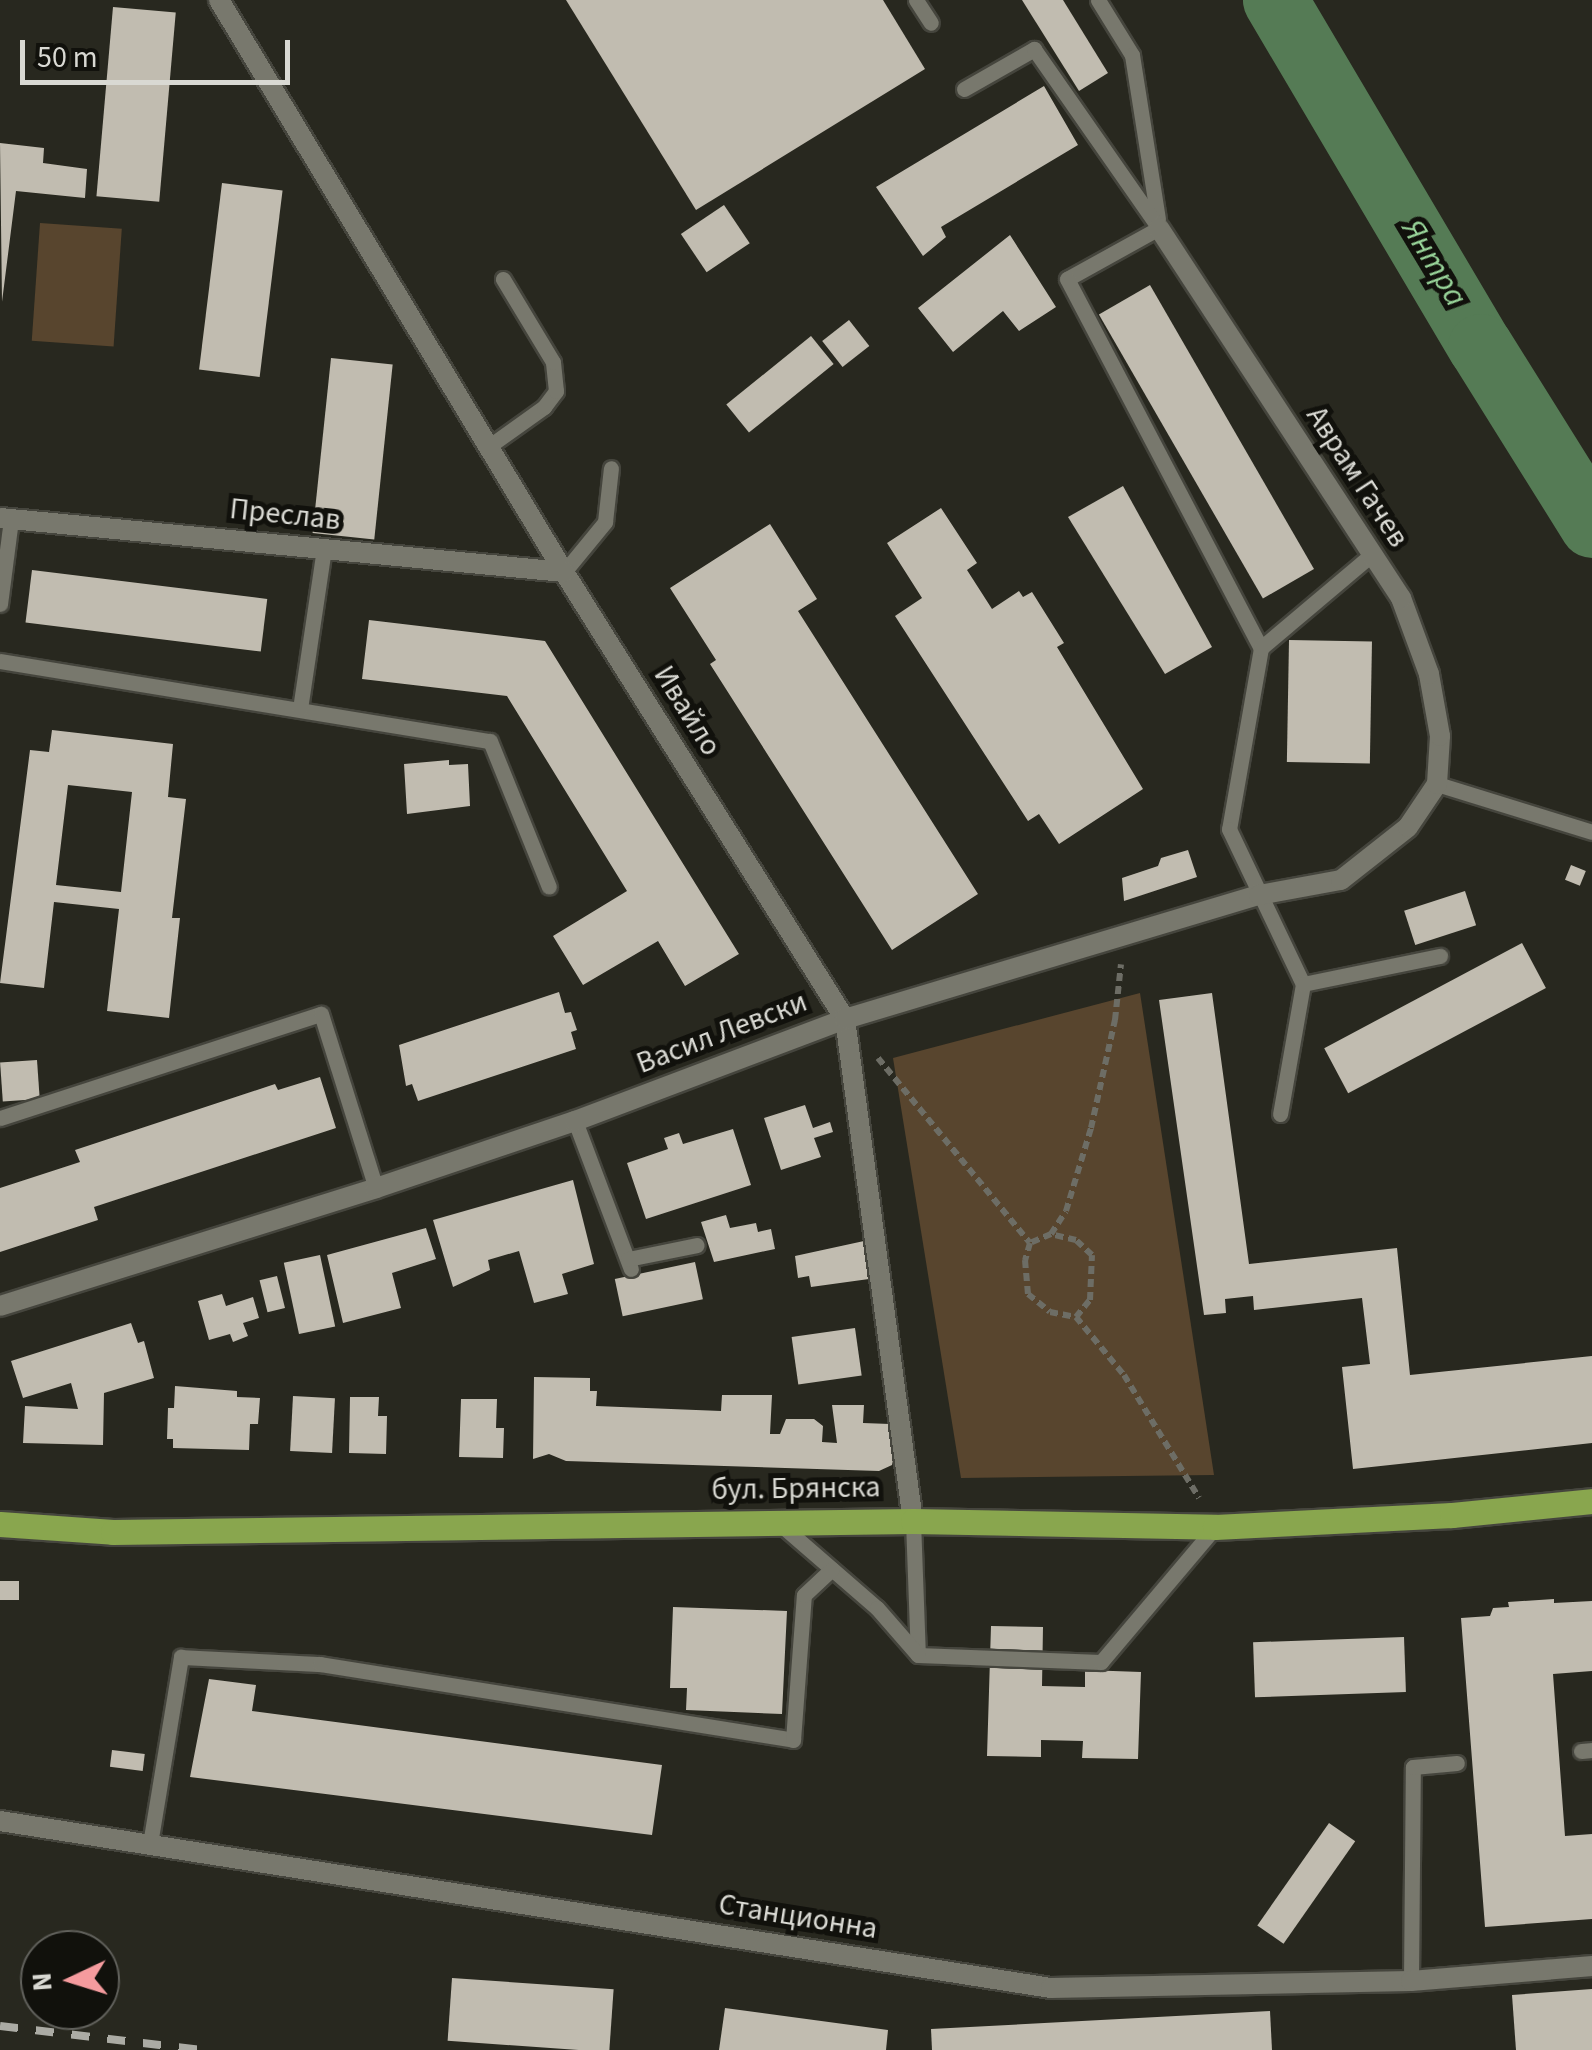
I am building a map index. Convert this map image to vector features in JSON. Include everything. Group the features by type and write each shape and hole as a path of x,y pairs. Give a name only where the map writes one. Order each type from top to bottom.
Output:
{"main road":[{"name":"бул. Брянска","path":"0,1524 113,1532 914,1520 1216,1527 1452,1515 1592,1501"}],"street":[{"name":"Ивайло","path":"219,0 564,572 845,1019 914,1520"},
{"name":"Аврам Гачев","path":"1159,228 1401,598 1428,674 1440,736 1437,784"},
{"name":"Преслав","path":"6,519 564,572"},
{"name":"Васил Левски","path":"0,1306 575,1121 845,1019 1258,895 1340,880 1408,827 1437,784"},
{"name":"Станционна","path":"0,1821 1052,1988 1411,1981 1592,1966"}],"lane":[{"path":"916,0 932,22"},
{"path":"1098,0 1132,54 1159,228"},
{"path":"964,89 1034,50 1159,228"},
{"path":"1159,228 1067,279 1261,648 1229,829 1303,984 1280,1114"},
{"path":"488,447 544,407 556,390 553,362 503,279"},
{"path":"564,572 605,522 611,468"},
{"path":"0,604 6,519"},
{"path":"300,709 324,549"},
{"path":"1261,648 1371,555"},
{"path":"0,661 490,741 549,887"},
{"path":"1437,784 1592,832"},
{"path":"1303,984 1440,956"},
{"path":"0,1118 320,1014 376,1188"},
{"path":"575,1121 629,1264 697,1245"},
{"path":"914,1520 918,1655"},
{"path":"778,1521 878,1608 918,1655 1102,1662 1216,1527"},
{"path":"150,1844 181,1657 320,1664 793,1740 804,1596 832,1569"},
{"path":"1411,1981 1414,1767 1457,1763"}],"path":[{"path":"1030,1243 1051,1234 1066,1212 1091,1128 1115,1020 1121,968 1118,937"},
{"path":"845,1019 1030,1243"},
{"path":"1051,1234 1076,1240 1092,1255 1090,1300 1076,1317"},
{"path":"1030,1243 1025,1260 1028,1294 1050,1312 1076,1317 1124,1375 1216,1527"}],"shaded area":[{"path":"40,223 122,229 114,346 32,341"},
{"path":"1140,993 1214,1475 961,1478 893,1058"}],"building":[{"path":"566,0 883,0 925,69 696,210"},
{"path":"1022,0 1063,0 1108,73 1079,91"},
{"path":"113,7 176,12 159,202 96,196"},
{"path":"1044,86 1078,145 941,227 946,237 923,256 876,187"},
{"path":"0,143 44,148 43,163 87,169 85,198 16,191 2,302"},
{"path":"222,183 283,190 260,377 199,370"},
{"path":"724,205 750,243 707,272 681,234"},
{"path":"1010,235 1056,307 1019,331 1003,311 953,352 918,308"},
{"path":"1150,285 1314,569 1263,599 1099,315"},
{"path":"849,320 869,346 843,367 822,341"},
{"path":"811,336 834,364 749,433 726,405"},
{"path":"331,358 393,364 374,540 313,533"},
{"path":"1123,486 1212,647 1165,674 1068,517"},
{"path":"941,508 977,563 967,570 992,609 1019,591 1023,597 1032,592 1064,643 1057,647 1143,789 1059,844 1039,814 1028,821 895,616 922,598 887,543"},
{"path":"770,524 817,599 798,611 978,894 892,950 710,664 716,660 670,588"},
{"path":"32,570 267,599 261,651 26,623"},
{"path":"369,620 545,641 739,954 685,986 658,941 583,985 553,936 627,891 507,696 362,679"},
{"path":"1289,640 1372,641 1370,763 1287,762"},
{"path":"52,730 173,744 168,797 186,799 172,918 180,918 169,1018 107,1011 119,909 54,902 44,988 0,983 30,750 49,752","holes":["68,785 132,792 121,892 56,885"]},
{"path":"449,760 449,765 468,764 470,806 407,814 404,764"},
{"path":"1188,850 1197,877 1124,901 1122,878 1158,866 1161,858"},
{"path":"1571,865 1586,871 1580,886 1565,880"},
{"path":"1465,891 1476,925 1415,945 1404,911"},
{"path":"1522,943 1546,988 1348,1093 1324,1048"},
{"path":"559,992 565,1013 571,1012 577,1030 571,1032 576,1049 418,1101 412,1084 406,1086 399,1045"},
{"path":"1212,993 1249,1264 1397,1248 1410,1375 1592,1356 1592,1443 1353,1469 1342,1367 1370,1364 1362,1298 1254,1310 1253,1296 1225,1299 1226,1313 1204,1315 1159,1000"},
{"path":"37,1060 40,1099 3,1101 0,1063"},
{"path":"320,1077 336,1128 94,1207 98,1220 0,1252 0,1188 80,1162 75,1150 275,1084 278,1090"},
{"path":"805,1105 813,1128 830,1122 833,1132 814,1138 821,1157 781,1170 764,1118"},
{"path":"733,1129 751,1185 646,1219 627,1163 668,1149 664,1138 679,1133 683,1144"},
{"path":"573,1180 594,1264 562,1274 568,1294 534,1303 519,1251 488,1260 490,1270 453,1287 433,1220"},
{"path":"726,1215 730,1228 756,1223 758,1232 771,1229 775,1249 714,1262 701,1222"},
{"path":"426,1228 436,1259 392,1273 401,1308 343,1323 327,1255"},
{"path":"864,1241 869,1279 811,1287 809,1276 798,1278 795,1256"},
{"path":"320,1255 335,1326 299,1334 284,1263"},
{"path":"695,1262 703,1299 623,1316 615,1279"},
{"path":"277,1276 285,1308 268,1312 260,1280"},
{"path":"222,1294 226,1306 253,1297 259,1318 243,1323 248,1336 233,1342 230,1334 209,1340 198,1301"},
{"path":"131,1323 138,1343 144,1341 154,1378 104,1393 103,1445 23,1443 25,1406 78,1409 71,1383 23,1398 11,1361"},
{"path":"855,1328 862,1376 798,1384 792,1337"},
{"path":"534,1377 590,1378 590,1391 597,1391 596,1406 721,1411 722,1395 772,1395 770,1434 780,1434 786,1419 814,1419 823,1426 822,1442 837,1443 832,1405 864,1405 863,1423 890,1424 892,1465 879,1471 566,1461 549,1454 533,1459"},
{"path":"175,1386 237,1391 237,1397 260,1398 258,1424 250,1424 249,1450 173,1448 173,1439 167,1439 168,1408 174,1408"},
{"path":"293,1396 335,1398 332,1453 290,1451"},
{"path":"350,1397 379,1397 378,1416 387,1416 386,1454 349,1453"},
{"path":"461,1399 497,1399 496,1428 504,1428 503,1458 459,1457"},
{"path":"0,1581 19,1581 19,1600 0,1600"},
{"path":"1554,1599 1554,1603 1592,1601 1592,1671 1553,1674 1565,1836 1592,1834 1592,1919 1485,1927 1461,1618 1490,1616 1493,1608 1509,1607 1508,1602"},
{"path":"673,1607 787,1611 782,1714 686,1710 687,1688 670,1688"},
{"path":"991,1626 1043,1627 1042,1686 1085,1687 1085,1670 1141,1672 1138,1759 1082,1758 1083,1741 1041,1740 1041,1757 987,1756"},
{"path":"1404,1637 1406,1692 1255,1697 1253,1642"},
{"path":"209,1679 256,1685 252,1711 662,1765 652,1835 190,1777"},
{"path":"112,1750 145,1754 143,1771 110,1767"},
{"path":"1329,1823 1355,1841 1284,1944 1257,1925"},
{"path":"452,1978 614,1989 609,2050 448,2041"},
{"path":"1592,1989 1592,2050 1516,2050 1512,1995"},
{"path":"725,2008 888,2030 886,2050 719,2050"},
{"path":"1270,2011 1272,2050 932,2050 931,2029"}],"waterway":[{"name":"Янтра","path":"1275,0 1480,346 1592,525"}],"railway":[{"path":"0,2026 200,2050"}]}
